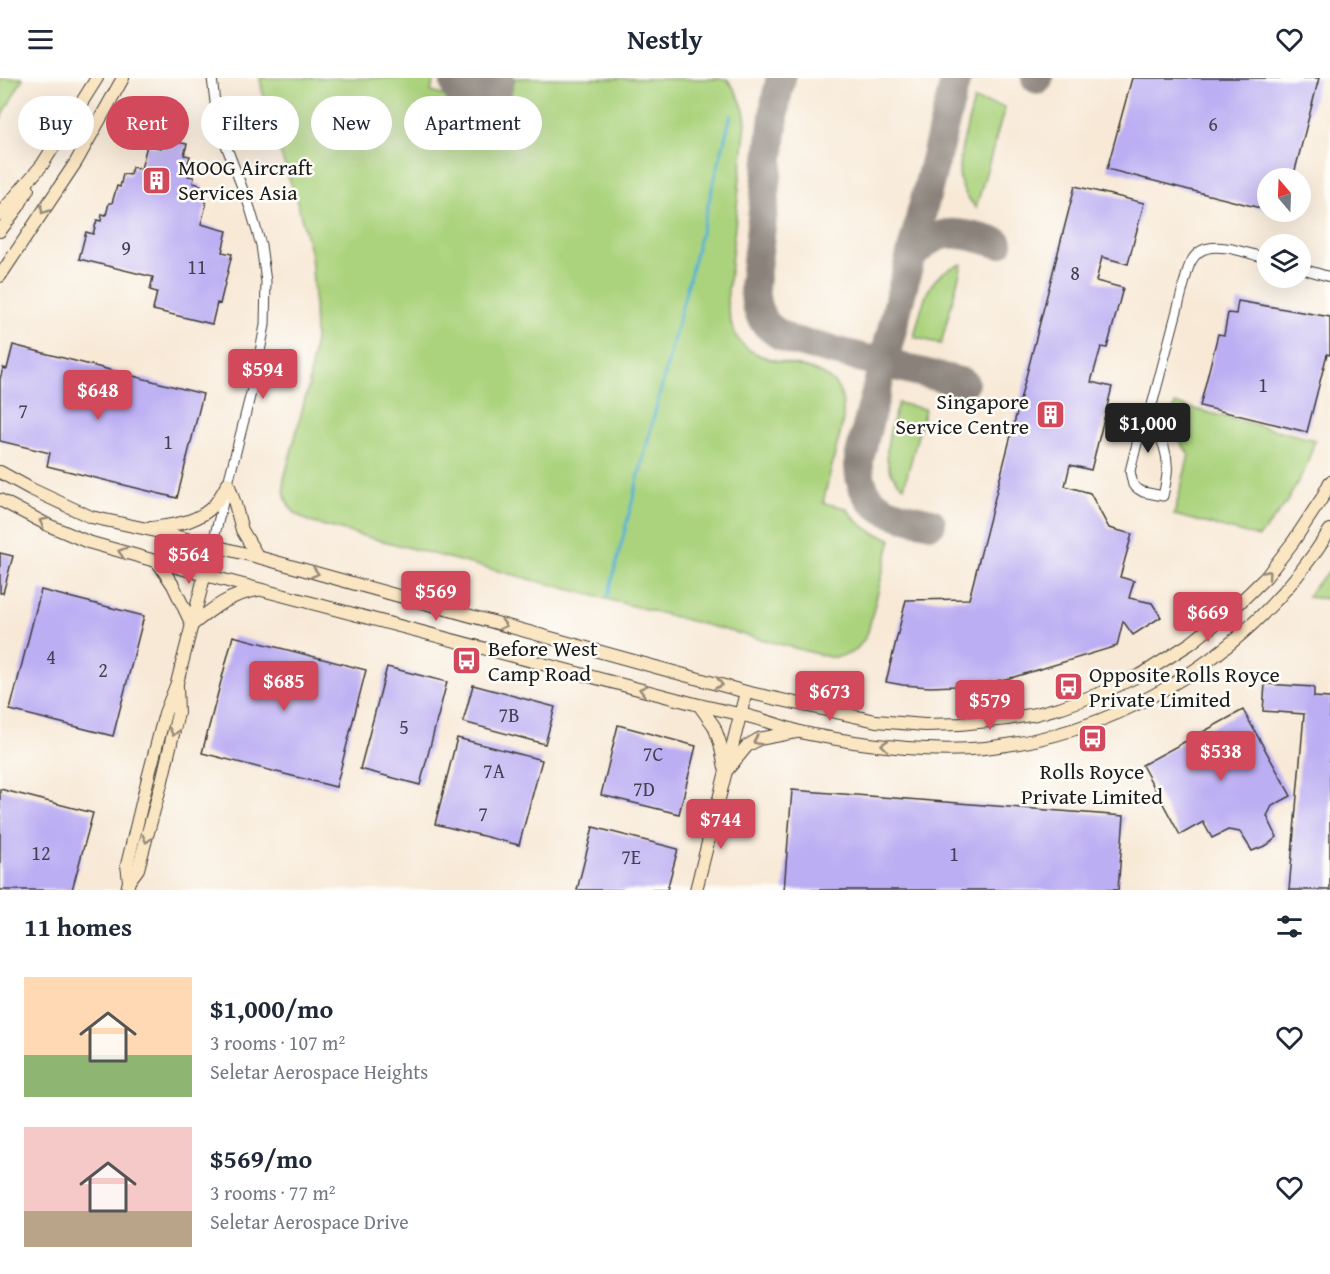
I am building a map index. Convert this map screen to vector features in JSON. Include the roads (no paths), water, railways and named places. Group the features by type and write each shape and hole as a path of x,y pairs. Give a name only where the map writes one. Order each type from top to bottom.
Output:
{"street":[{"path":"0,231 18,207 97,78"},
{"path":"0,276 76,162 123,78"},
{"path":"128,885 129,855 165,713 177,683 205,575 256,373 265,324 266,282 261,245 250,208 222,135 212,78"},
{"path":"0,213 42,165"},
{"path":"1152,405 1168,465 1162,496 1138,489 1133,485 1130,471 1143,416 1152,405 1188,269 1199,252 1211,247 1257,256"},
{"path":"1311,271 1330,277"},
{"path":"0,472 91,517 258,557 746,692 876,721 925,725 960,724 1036,714 1104,692 1144,673 1191,643 1230,612 1266,576 1293,542 1330,482"},
{"path":"147,529 196,519 215,505 228,483"},
{"path":"228,483 242,530 258,557"},
{"path":"0,500 87,542 205,575 740,714 800,732 855,742 952,749 985,748 1038,738 1107,717 1146,700 1208,662 1243,634 1281,596 1330,530"},
{"path":"158,561 173,585 192,625"},
{"path":"192,625 217,605 232,597 245,592 262,590"},
{"path":"128,885 138,869 159,794 178,713 177,683"},
{"path":"696,890 746,692"},
{"path":"699,705 714,726 726,772"},
{"path":"726,772 747,746 759,739 800,732"}],"waterway":[{"path":"608,596 731,115"}],"place":[{"name":"MOOG Aircraft Services Asia","path":"157,180"},
{"name":"Singapore Service Centre","path":"1050,414"},
{"name":"Before West Camp Road","path":"467,661"},
{"name":"Opposite Rolls Royce Private Limited","path":"1068,687"},
{"name":"Rolls Royce Private Limited","path":"1092,739"}]}
